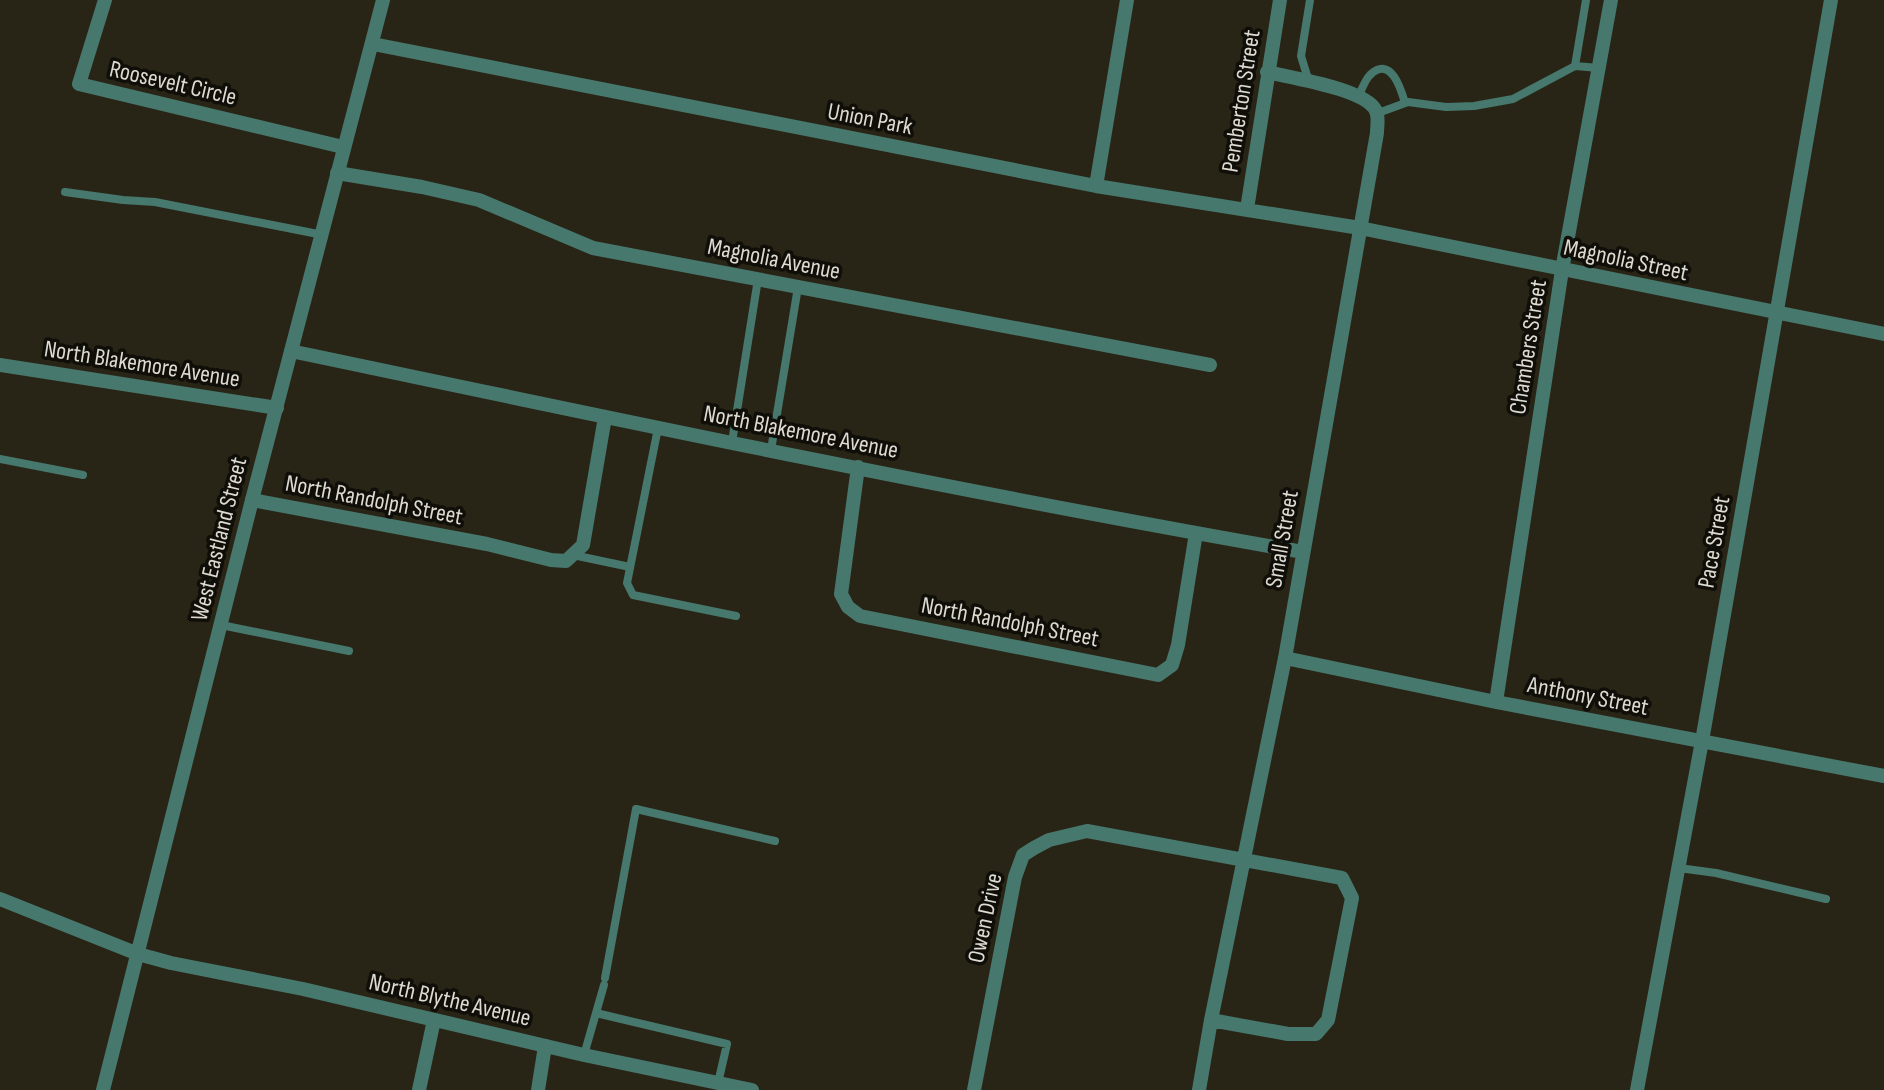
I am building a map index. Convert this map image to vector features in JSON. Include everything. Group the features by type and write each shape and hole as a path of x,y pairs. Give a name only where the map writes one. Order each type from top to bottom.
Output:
{"street":[{"name":"Roosevelt Circle","path":"105,0 79,84 344,147"},
{"name":"West Eastland Street","path":"103,1090 252,500 383,0"},
{"path":"1096,186 1127,0"},
{"name":"Pemberton Street","path":"1247,209 1280,0"},
{"name":"Chambers Street","path":"1496,702 1562,270 1611,0"},
{"name":"Pace Street","path":"1637,1090 1702,741 1831,0"},
{"name":"Union Park","path":"373,44 1096,186 1360,228"},
{"path":"1267,72 1359,95 1368,99 1378,113"},
{"name":"Small Street","path":"1199,1090 1285,657 1377,133 1378,113"},
{"name":"Magnolia Avenue","path":"337,173 422,187 479,200 593,247 1210,365"},
{"name":"Magnolia Street","path":"1360,228 1884,334"},
{"name":"North Blakemore Avenue","path":"291,351 658,428 1303,552"},
{"name":"North Blakemore Avenue","path":"0,365 276,408"},
{"path":"573,555 583,545 606,417"},
{"name":"North Randolph Street","path":"858,467 841,594 848,607 860,616 1158,675 1172,665 1178,645 1196,533"},
{"name":"North Randolph Street","path":"252,500 487,544 551,560 566,561 573,555"},
{"name":"Anthony Street","path":"1285,657 1496,702 1884,776"},
{"name":"Owen Drive","path":"974,1090 1015,877 1023,855 1049,840 1087,831 1243,859"},
{"path":"1211,1020 1288,1034 1315,1034 1328,1020 1350,911 1352,898 1342,878 1243,859"},
{"name":"North Blythe Avenue","path":"0,899 138,954 171,964 303,989 584,1055 752,1090"},
{"path":"419,1090 434,1020"},
{"path":"538,1090 545,1046"}],"lane":[{"path":"1309,82 1301,56 1310,0"},
{"path":"1575,66 1586,0"},
{"path":"1378,113 1405,103 1446,107 1474,106 1513,99 1575,66 1599,68"},
{"path":"1359,95 1370,76 1379,70 1389,71 1398,79 1405,103"},
{"path":"65,192 123,200 155,201 323,235"},
{"path":"732,442 758,279"},
{"path":"771,450 798,287"},
{"path":"658,428 627,583 633,595 736,615"},
{"path":"0,459 83,475"},
{"path":"573,555 630,567"},
{"path":"221,625 349,651"},
{"path":"584,1055 604,982 636,809 775,841"},
{"path":"1679,868 1716,873 1826,899"},
{"path":"596,1013 727,1044 718,1083"}]}
